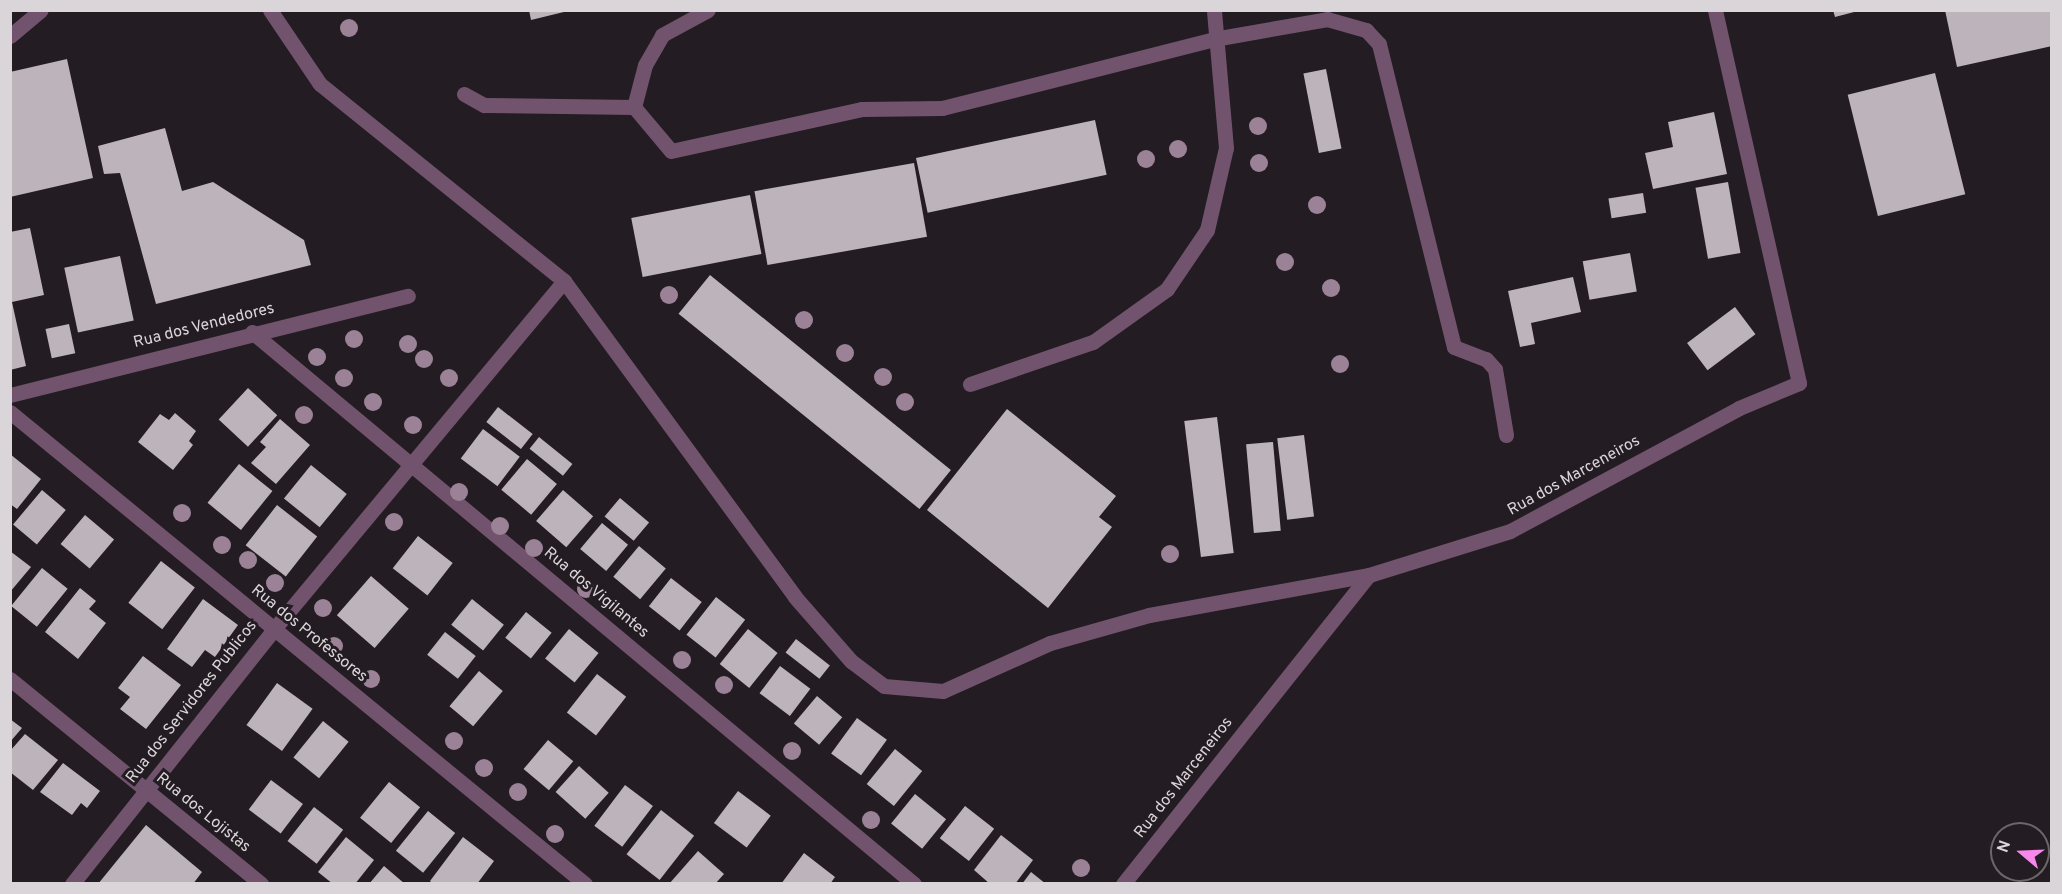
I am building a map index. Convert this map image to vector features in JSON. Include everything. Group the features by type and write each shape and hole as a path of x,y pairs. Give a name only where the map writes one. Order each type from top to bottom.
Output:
{"street":[{"path":"10,36 41,10"},
{"path":"270,10 320,84 564,281 795,597 851,661 884,686 942,691 1050,643 1149,615 1368,575"},
{"path":"634,107 645,65 662,35 708,10"},
{"path":"970,384 1093,342 1167,289 1207,230 1226,148 1214,39 1214,10"},
{"name":"Rua dos Marceneiros","path":"1123,884 1368,575 1510,531 1739,408 1799,383 1715,10"},
{"path":"464,94 484,105 634,107 671,151 862,109 942,108 1214,39 1327,19 1366,30 1379,44 1454,347 1486,359 1495,369 1506,435"},
{"name":"Rua dos Servidores Publicos","path":"72,884 274,628 411,461 564,281"},
{"name":"Rua dos Vendedores","path":"10,395 252,332 408,296"},
{"name":"Rua dos Vigilantes","path":"252,332 411,461 914,884"},
{"name":"Rua dos Professores","path":"10,412 585,884"},
{"name":"Rua dos Lojistas","path":"10,680 261,884"}],"building":[{"path":"529,10 568,10 568,11 531,20"},
{"path":"1833,10 1858,10 1858,11 1835,17"},
{"path":"1945,10 2052,10 2052,46 1957,67"},
{"path":"67,59 93,178 10,197 10,72"},
{"path":"1326,69 1341,149 1319,153 1303,73"},
{"path":"1935,73 1965,194 1878,216 1848,95"},
{"path":"1714,112 1727,174 1653,189 1645,153 1673,147 1668,122"},
{"path":"1095,120 1107,175 928,213 916,158"},
{"path":"165,128 182,191 213,182 304,240 311,265 156,304 120,173 104,174 98,146"},
{"path":"914,163 927,237 767,265 754,191"},
{"path":"1728,182 1741,253 1708,259 1696,188"},
{"path":"1643,193 1646,213 1612,218 1608,198"},
{"path":"750,195 761,254 643,277 631,218"},
{"path":"30,228 44,295 12,302 26,366 10,370 10,232"},
{"path":"1630,253 1637,291 1590,300 1583,261"},
{"path":"120,256 134,321 78,332 64,268"},
{"path":"710,275 951,470 919,509 679,314"},
{"path":"1573,277 1581,312 1531,323 1535,344 1520,347 1508,291"},
{"path":"1735,307 1755,334 1708,370 1687,343"},
{"path":"69,324 75,353 52,358 46,329"},
{"path":"248,388 277,415 248,447 219,419"},
{"path":"498,407 533,434 521,449 486,422"},
{"path":"1007,409 1116,496 1099,517 1112,527 1048,608 927,510"},
{"path":"175,413 196,431 189,441 193,445 173,470 138,442 160,414 169,420"},
{"path":"1217,417 1234,553 1201,557 1184,421"},
{"path":"280,419 310,445 276,484 251,463 266,447 260,442"},
{"path":"483,429 520,457 497,486 461,459"},
{"path":"1304,435 1314,516 1287,520 1277,438"},
{"path":"539,437 572,464 563,476 530,449"},
{"path":"1273,442 1281,531 1254,533 1246,444"},
{"path":"10,454 41,479 17,509 10,504"},
{"path":"527,459 557,484 531,515 501,490"},
{"path":"239,464 272,491 241,530 208,503"},
{"path":"311,465 347,494 320,527 284,498"},
{"path":"42,490 66,510 37,544 13,524"},
{"path":"563,490 593,516 566,547 536,521"},
{"path":"620,498 649,522 634,541 605,516"},
{"path":"277,505 317,536 286,577 246,545"},
{"path":"85,515 114,539 90,569 61,544"},
{"path":"602,523 628,545 606,571 580,549"},
{"path":"418,536 453,563 427,595 393,568"},
{"path":"639,546 666,568 640,599 613,577"},
{"path":"10,551 31,567 10,592"},
{"path":"161,561 195,587 162,629 128,603"},
{"path":"42,568 68,589 37,627 11,606"},
{"path":"371,576 409,609 375,648 337,615"},
{"path":"671,578 702,602 680,630 649,606"},
{"path":"80,588 96,601 89,609 106,623 78,659 45,632"},
{"path":"716,597 745,620 716,658 686,635"},
{"path":"203,599 238,625 215,657 205,650 192,667 167,649"},
{"path":"472,599 504,625 483,650 451,625"},
{"path":"526,612 552,633 531,658 505,638"},
{"path":"569,629 599,653 575,682 545,659"},
{"path":"748,629 778,653 749,688 720,664"},
{"path":"445,632 476,656 458,679 427,655"},
{"path":"796,639 830,665 819,679 786,652"},
{"path":"143,656 181,685 146,729 120,709 130,697 118,688"},
{"path":"780,666 810,689 790,716 760,693"},
{"path":"479,671 503,691 473,726 449,706"},
{"path":"597,674 626,697 596,735 567,713"},
{"path":"277,683 313,709 282,751 246,725"},
{"path":"817,696 842,717 819,745 794,724"},
{"path":"857,718 887,740 861,775 831,754"},
{"path":"10,719 22,728 10,742"},
{"path":"323,721 349,742 319,778 293,758"},
{"path":"25,734 58,760 33,790 10,772 10,751"},
{"path":"548,740 573,761 549,790 524,769"},
{"path":"895,749 922,771 894,806 867,784"},
{"path":"63,763 100,791 87,808 81,803 72,815 40,792"},
{"path":"579,766 609,793 585,819 556,792"},
{"path":"271,780 303,804 281,834 249,810"},
{"path":"389,782 420,807 391,843 360,818"},
{"path":"625,785 653,806 622,847 594,826"},
{"path":"738,791 771,816 747,848 714,823"},
{"path":"915,794 946,819 922,849 891,824"},
{"path":"965,806 994,829 969,861 940,838"},
{"path":"314,807 343,830 317,864 288,841"},
{"path":"661,810 694,836 660,880 627,854"},
{"path":"428,811 455,833 423,873 396,851"},
{"path":"146,825 202,872 193,884 98,884"},
{"path":"1001,835 1033,860 1015,884 990,884 974,870"},
{"path":"346,837 374,860 355,884 333,884 318,872"},
{"path":"463,837 494,861 477,884 433,884 430,881"},
{"path":"698,851 724,874 715,884 669,884"},
{"path":"804,853 835,877 830,884 781,884"},
{"path":"384,866 405,884 369,884"},
{"path":"1031,872 1046,884 1022,884"}]}
